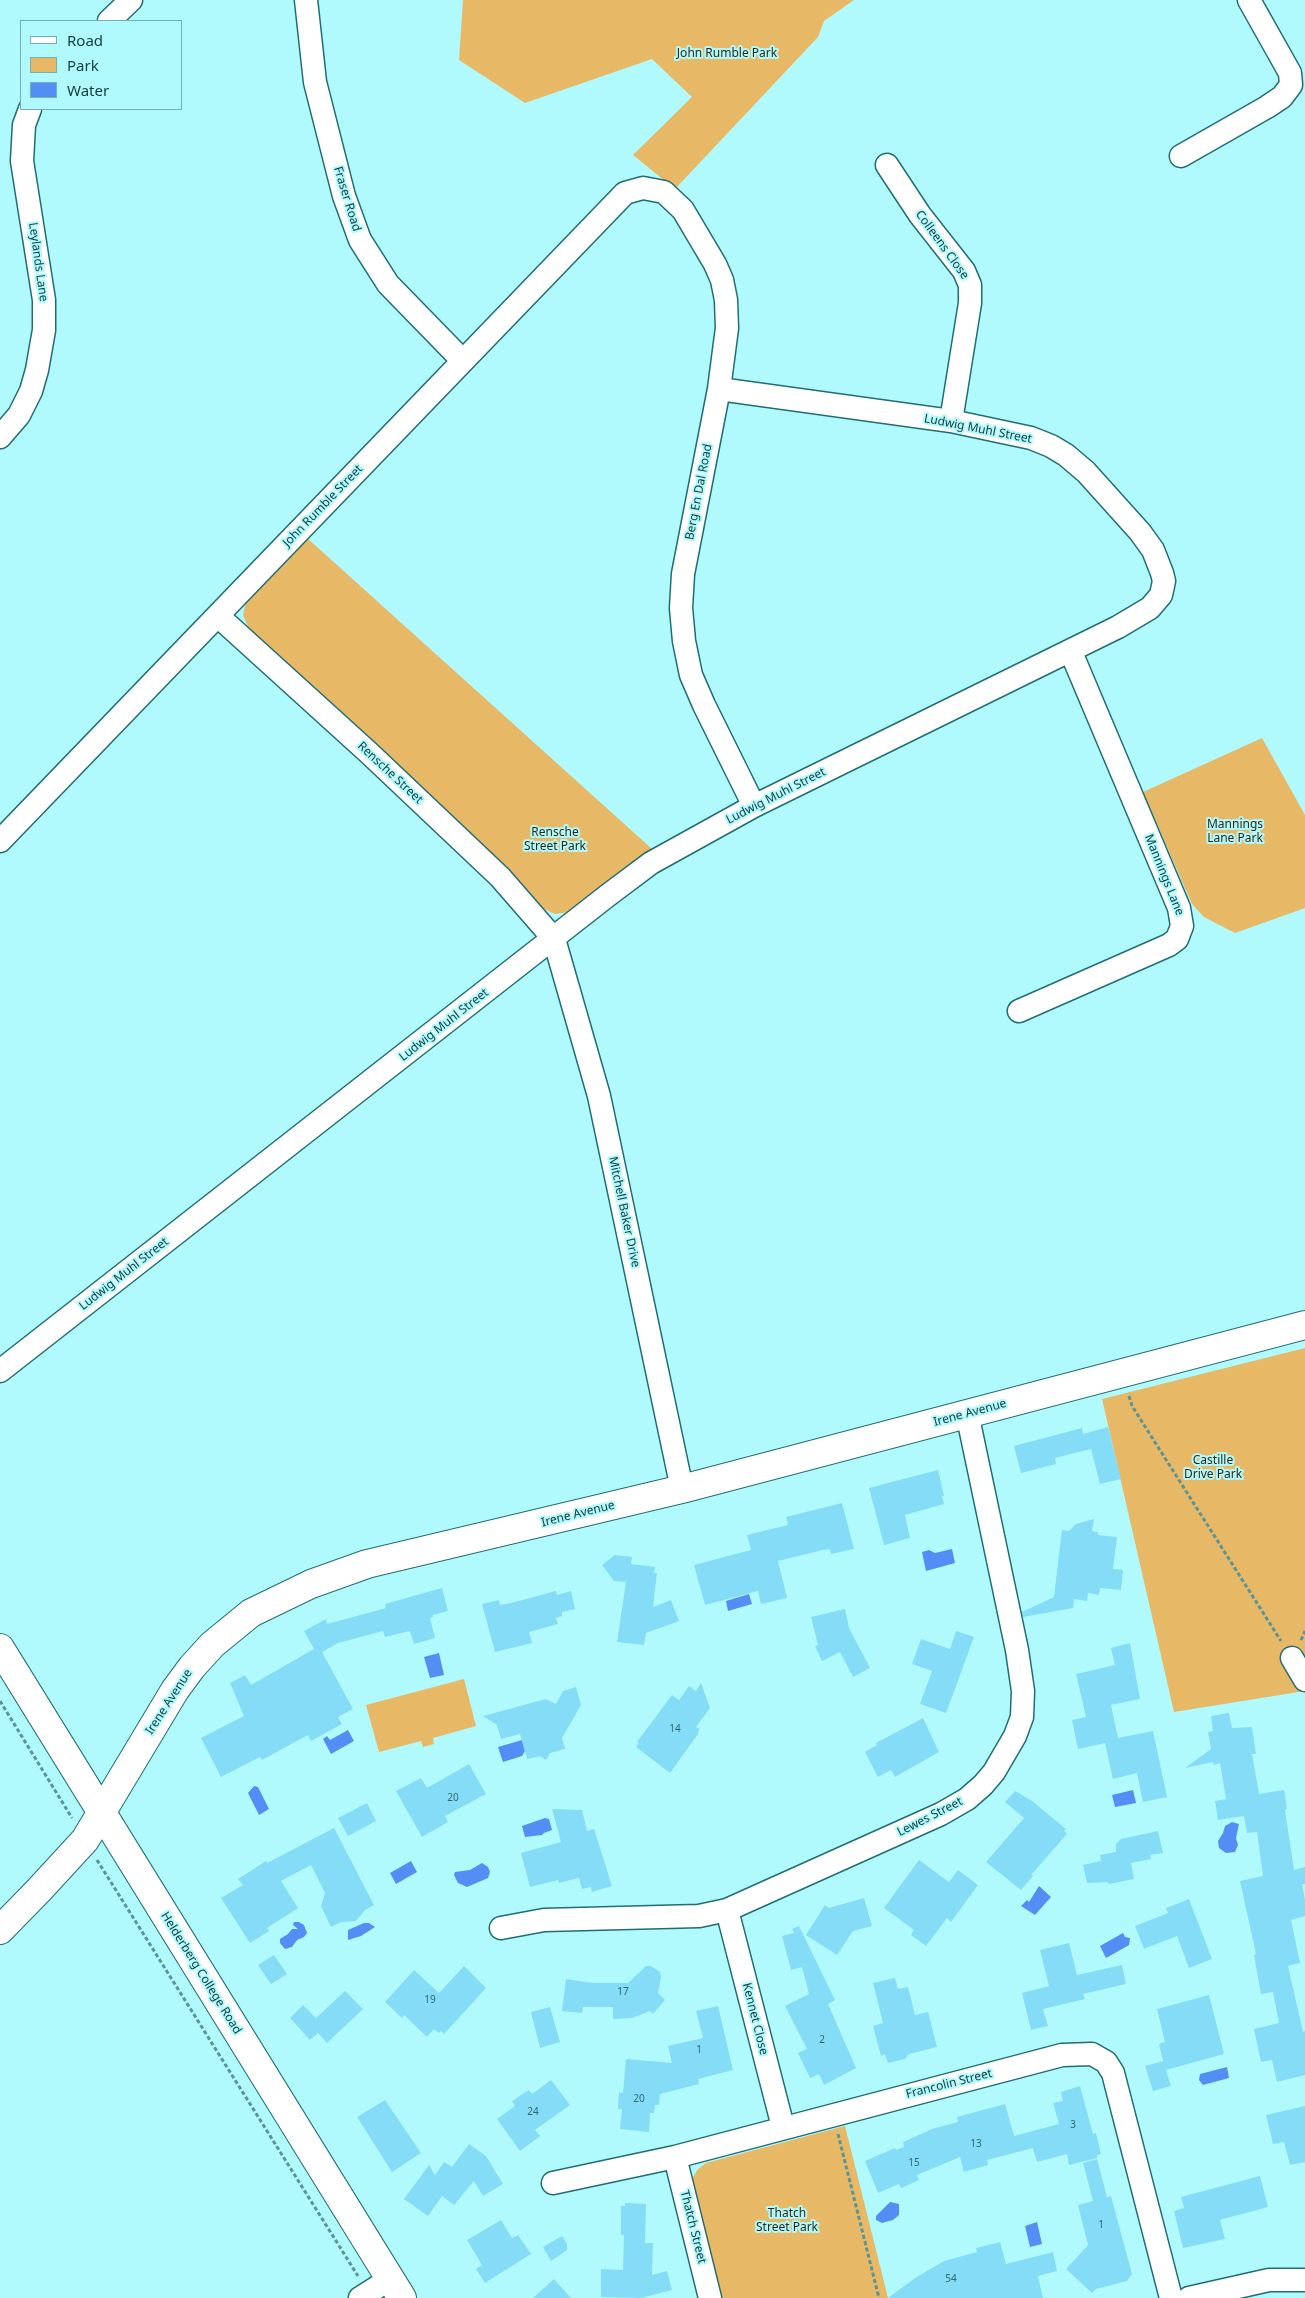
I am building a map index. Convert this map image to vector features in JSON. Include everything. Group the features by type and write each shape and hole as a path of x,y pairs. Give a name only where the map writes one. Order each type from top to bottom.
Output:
{"street":[{"path":"109,20 131,0"},
{"name":"Fraser Road","path":"306,0 315,82 344,196 360,240 388,284 463,361"},
{"path":"1181,156 1267,108 1282,98 1291,85 1290,73 1249,0"},
{"name":"Leylands Lane","path":"0,437 19,415 31,391 44,330 44,300 22,161 24,125 30,110"},
{"name":"Colleens Close","path":"886,165 920,215 964,271 970,285 970,303 950,421"},
{"name":"John Rumble Street","path":"0,841 625,193 638,188 655,189"},
{"name":"Berg En Dal Road","path":"655,189 671,197 683,210 716,264 726,300 727,328 719,389 682,574 681,608 684,641 691,675 704,706 754,806"},
{"name":"Ludwig Muhl Street","path":"0,1371 607,896 652,863 754,806 1071,652 1131,620 1157,602 1161,595 1164,581 1153,550 1115,502 1086,472 1066,455 1031,438 950,421 719,389"},
{"name":"Rensche Street","path":"218,616 369,753 493,871 554,939"},
{"name":"Mannings Lane","path":"1019,1011 1169,945 1177,939 1182,926 1179,908 1071,652"},
{"name":"Mitchell Baker Drive","path":"554,939 599,1096 682,1489"},
{"name":"Irene Avenue","path":"0,1930 79,1846 175,1690 192,1667 212,1645 251,1613 311,1584 368,1564 682,1489 1305,1325"},
{"name":"Lewes Street","path":"501,1928 544,1920 699,1916 727,1910 940,1814 967,1798 994,1772 1016,1736 1022,1717 1022,1691 1017,1650 967,1414"},
{"name":"Helderberg College Road","path":"0,1648 101,1812 380,2292"},
{"path":"1292,1658 1305,1680"},
{"name":"Kennet Close","path":"727,1910 783,2127"},
{"name":"Francolin Street","path":"553,2183 675,2157 1062,2055 1082,2054 1100,2057 1106,2062 1113,2073 1171,2298"},
{"name":"Thatch Street","path":"675,2157 710,2298"},
{"path":"1189,2298 1271,2289 1305,2280"}],"path":[{"path":"1122,1373 1132,1406 1292,1658"},
{"path":"0,1700 76,1823"},
{"path":"93,1855 380,2292"},
{"path":"833,2114 879,2298"}],"green space":[{"name":"John Rumble Park","path":"463,0 854,0 824,21 818,37 675,189 633,155 692,97 652,59 525,103 459,60"},
{"name":"Rensche Street Park","path":"306,537 652,849 571,912 555,914 542,908 249,629 243,615 246,601"},
{"name":"Mannings Lane Park","path":"1262,738 1305,815 1305,908 1235,933 1204,917 1192,904 1143,792"},
{"name":"Castille Drive Park","path":"1305,1348 1305,1691 1174,1712 1102,1399"},
{"path":"464,1679 476,1726 433,1738 434,1744 423,1747 421,1741 379,1752 366,1705"},
{"name":"Thatch Street Park","path":"845,2126 888,2298 721,2298 693,2189 693,2177 698,2169 706,2163"}],"water":[{"path":"952,1549 955,1563 926,1571 922,1552 929,1550 935,1553"},
{"path":"749,1594 752,1604 728,1611 726,1601"},
{"path":"439,1653 444,1675 430,1678 424,1657"},
{"path":"348,1730 354,1741 331,1754 323,1739 327,1736 330,1740"},
{"path":"522,1740 525,1751 522,1756 503,1762 498,1747"},
{"path":"254,1786 258,1787 269,1809 259,1815 248,1793"},
{"path":"1133,1790 1136,1803 1115,1807 1112,1795"},
{"path":"545,1818 549,1819 552,1830 542,1835 525,1837 522,1826"},
{"path":"1232,1822 1239,1824 1236,1838 1238,1845 1235,1852 1226,1853 1219,1848 1218,1841 1225,1826"},
{"path":"411,1861 417,1872 396,1884 390,1873"},
{"path":"482,1863 488,1867 490,1872 488,1878 467,1887 458,1883 454,1875 455,1872 470,1870"},
{"path":"1039,1886 1051,1897 1035,1915 1021,1906 1027,1900 1029,1902"},
{"path":"294,1922 304,1925 307,1933 304,1937 297,1940 292,1947 285,1949 280,1943 280,1939 292,1929 298,1929 293,1925"},
{"path":"364,1923 369,1923 375,1927 361,1936 348,1940 348,1930"},
{"path":"1123,1933 1125,1937 1130,1938 1129,1945 1106,1958 1100,1946"},
{"path":"1227,2067 1229,2078 1203,2085 1199,2080 1200,2074"},
{"path":"890,2202 899,2204 899,2215 893,2220 882,2223 876,2220 876,2216"},
{"path":"1037,2222 1042,2244 1030,2247 1025,2226"}],"building":[{"path":"1108,1427 1121,1479 1100,1484 1091,1449 1055,1458 1056,1464 1021,1473 1014,1446 1082,1428 1083,1434"},
{"path":"938,1470 944,1504 905,1515 910,1538 884,1545 869,1488"},
{"path":"842,1503 854,1549 831,1554 830,1549 823,1550 778,1561 787,1598 761,1604 758,1591 705,1605 694,1565 751,1550 747,1535 788,1525 786,1517"},
{"path":"1094,1519 1092,1531 1098,1532 1098,1535 1117,1537 1113,1569 1123,1570 1121,1590 1100,1588 1099,1595 1088,1593 1087,1601 1074,1599 1073,1608 1023,1617 1022,1612 1054,1597 1062,1530 1069,1531 1076,1524"},
{"path":"615,1555 632,1557 631,1564 655,1567 654,1573 657,1573 653,1607 671,1600 679,1621 646,1633 644,1645 617,1642 626,1582 614,1581 602,1565"},
{"path":"442,1588 448,1611 433,1615 430,1618 435,1638 414,1644 410,1631 385,1637 383,1631 338,1643 322,1652 353,1709 338,1717 342,1724 311,1741 308,1735 262,1760 260,1757 221,1777 201,1738 244,1716 230,1683 245,1675 251,1685 314,1649 304,1631 326,1619 327,1624 386,1608 385,1604"},
{"path":"556,1591 557,1595 571,1591 575,1609 562,1612 562,1616 556,1618 558,1624 529,1632 532,1643 495,1652 482,1604 499,1600 500,1605"},
{"path":"845,1609 849,1628 870,1668 853,1677 840,1652 822,1661 815,1646 818,1645 811,1617"},
{"path":"956,1631 974,1637 946,1713 920,1704 932,1671 912,1664 921,1639 950,1649"},
{"path":"1130,1643 1140,1699 1111,1705 1118,1738 1153,1731 1167,1797 1143,1802 1137,1773 1113,1779 1105,1743 1078,1749 1072,1720 1086,1717 1076,1674 1115,1665 1111,1648"},
{"path":"701,1683 710,1708 696,1727 699,1729 698,1734 670,1773 636,1747 639,1743 637,1742 672,1695 679,1700 689,1686 696,1691"},
{"path":"576,1687 581,1705 562,1738 565,1749 550,1753 546,1760 540,1756 527,1759 520,1734 501,1739 497,1725 483,1716 546,1699 556,1704 563,1691"},
{"path":"1229,1713 1232,1728 1252,1727 1256,1754 1252,1754 1259,1794 1284,1790 1294,1870 1305,1867 1305,1884 1302,1884 1305,1916 1291,1920 1300,1963 1288,1966 1303,2032 1305,2031 1305,2075 1277,2082 1272,2060 1261,2062 1254,2029 1279,2023 1273,1992 1261,1994 1254,1955 1256,1954 1240,1881 1263,1876 1257,1832 1247,1833 1244,1816 1218,1820 1215,1801 1226,1799 1220,1763 1214,1765 1213,1762 1185,1768 1211,1749 1208,1732 1213,1731 1211,1716"},
{"path":"923,1718 939,1752 895,1777 891,1770 878,1777 865,1752 877,1745 876,1743"},
{"path":"469,1764 486,1794 445,1816 448,1822 422,1837 396,1791 421,1778 427,1788"},
{"path":"1015,1791 1032,1801 1066,1829 1064,1831 1067,1834 1031,1875 1033,1876 1021,1890 986,1862 1024,1818 1005,1802"},
{"path":"367,1803 376,1821 348,1836 338,1818"},
{"path":"552,1809 582,1810 587,1831 594,1829 612,1886 592,1892 591,1887 582,1889 579,1878 559,1883 558,1880 530,1887 521,1853 561,1842"},
{"path":"334,1828 374,1905 365,1910 356,1921 341,1922 331,1927 321,1906 325,1893 311,1865 281,1881 298,1908 267,1928 269,1931 250,1943 221,1898 243,1885 238,1879 266,1861 267,1863"},
{"path":"1158,1831 1163,1853 1150,1855 1151,1859 1131,1863 1134,1879 1109,1884 1108,1882 1087,1883 1083,1865 1101,1861 1100,1855 1116,1852 1116,1844 1121,1839"},
{"path":"919,1860 949,1882 958,1870 978,1885 951,1922 947,1918 926,1946 911,1935 914,1930 884,1908"},
{"path":"864,1898 872,1926 853,1931 837,1955 806,1935 825,1905 829,1908"},
{"path":"1189,1899 1212,1959 1189,1968 1177,1936 1144,1949 1135,1926 1168,1913 1166,1908"},
{"path":"799,1926 835,2000 828,2004 856,2068 824,2085 819,2074 810,2078 798,2053 807,2049 785,2006 809,1994 802,1967 791,1970 782,1936 794,1933 792,1929"},
{"path":"1069,1943 1077,1975 1122,1965 1126,1984 1083,1994 1085,1999 1043,2009 1048,2026 1031,2030 1022,1993 1049,1986 1040,1950"},
{"path":"274,1955 287,1974 271,1984 258,1965"},
{"path":"464,1966 486,1988 444,2034 434,2029 427,2037 404,2015 402,2018 385,2002 414,1970 439,1993"},
{"path":"646,1966 651,1966 660,1972 658,1993 665,2000 653,2014 650,2011 632,2018 613,2019 613,2007 583,2007 582,2013 562,2011 566,1979 593,1983 628,1983"},
{"path":"895,1978 898,1989 908,1987 915,2015 928,2012 937,2047 909,2054 905,2059 888,2063 885,2054 881,2056 873,2026 883,2023 873,1983"},
{"path":"345,1991 363,2009 327,2043 318,2033 310,2040 290,2018 303,2005 316,2018"},
{"path":"1209,1995 1224,2054 1166,2070 1171,2086 1153,2091 1145,2066 1163,2061 1159,2044 1165,2042 1157,2009"},
{"path":"718,2006 733,2070 698,2079 699,2084 660,2094 659,2105 655,2105 654,2113 650,2113 649,2132 620,2129 622,2109 618,2109 619,2092 623,2093 626,2059 672,2063 668,2046 703,2038 696,2011"},
{"path":"550,2007 560,2042 540,2048 531,2012"},
{"path":"551,2080 570,2105 535,2130 540,2136 520,2151 497,2119 515,2106 512,2101 529,2090 532,2094"},
{"path":"1080,2086 1093,2134 1096,2133 1101,2154 1097,2155 1097,2158 1069,2165 1067,2154 1037,2162 1033,2148 987,2160 988,2165 964,2172 960,2157 917,2175 919,2180 901,2188 899,2184 878,2193 865,2161 895,2148 896,2150 904,2147 903,2142 932,2129 958,2122 957,2117 1005,2104 1014,2136 1059,2124 1053,2103 1063,2101 1061,2092"},
{"path":"385,2100 421,2153 392,2172 357,2117"},
{"path":"1305,2106 1305,2162 1290,2165 1284,2142 1273,2144 1266,2115"},
{"path":"469,2144 486,2156 503,2184 483,2196 474,2181 454,2205 442,2196 428,2216 404,2199 429,2165 435,2175 444,2162 452,2167"},
{"path":"1097,2159 1107,2197 1111,2196 1132,2274 1127,2281 1096,2289 1092,2293 1066,2269 1088,2245 1078,2205 1093,2201 1083,2163"},
{"path":"1260,2176 1268,2207 1220,2220 1225,2239 1183,2248 1174,2211 1184,2208 1181,2197"},
{"path":"625,2203 646,2204 645,2243 653,2243 652,2275 667,2271 672,2290 641,2298 601,2297 601,2269 623,2270 624,2235 621,2235 621,2206 625,2206"},
{"path":"501,2220 512,2238 518,2235 531,2254 485,2283 476,2269 482,2265 467,2240"},
{"path":"562,2236 567,2244 567,2250 551,2261 543,2247"},
{"path":"1000,2242 1006,2264 1053,2252 1057,2271 1038,2276 1043,2298 888,2298 915,2278 944,2261 977,2252 976,2248"},
{"path":"554,2279 571,2298 533,2298"}]}
